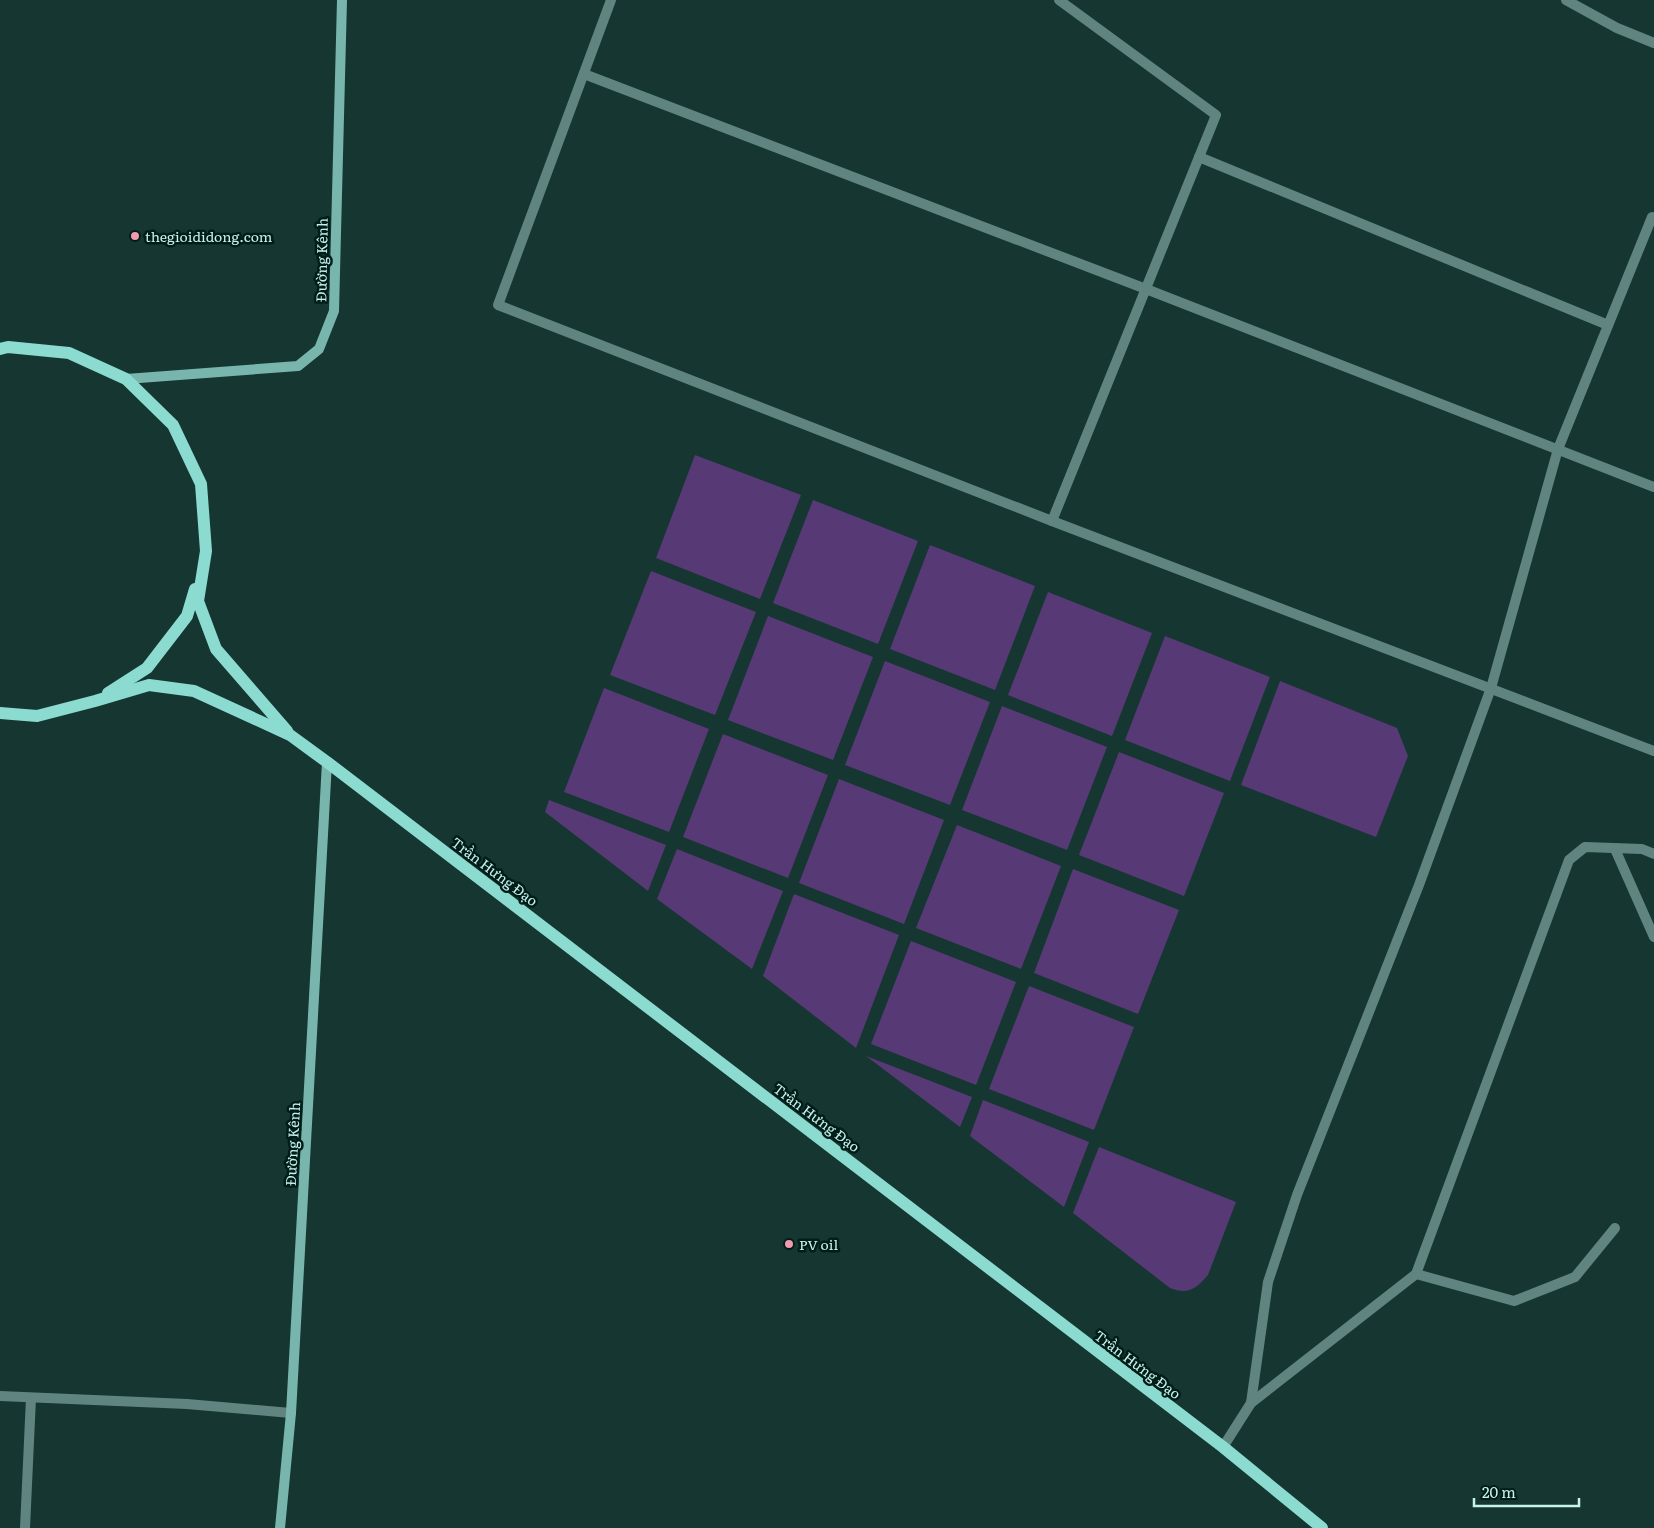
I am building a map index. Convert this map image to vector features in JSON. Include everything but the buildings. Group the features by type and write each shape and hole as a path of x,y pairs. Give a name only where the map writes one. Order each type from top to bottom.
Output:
{"main road":[{"path":"0,349 8,347 69,353 126,380 173,425 201,484 206,551 198,601 216,649 290,735"},
{"path":"95,701 146,668 187,616 206,551"},
{"path":"0,713 37,716 150,685 194,691 290,735"},
{"name":"Trần Hưng Đạo","path":"290,735 328,762 1223,1447 1322,1528"}],"street":[{"name":"Đường Kênh","path":"126,380 298,366 319,349 334,311 342,0"},
{"path":"611,0 498,304 1052,521 1654,751"},
{"path":"1052,521 1216,115 1059,0"},
{"path":"1566,0 1616,28 1654,43"},
{"path":"584,74 1146,289 1654,488"},
{"path":"1199,157 1608,325"},
{"path":"1251,1403 1268,1282 1297,1196 1420,884 1491,688 1558,450 1652,217 1654,218"},
{"name":"Đường Kênh","path":"280,1528 290,1413 328,762"},
{"path":"1223,1447 1251,1403 1416,1274 1569,860 1584,847 1642,850 1654,854"},
{"path":"1615,849 1654,937"},
{"path":"1416,1274 1514,1301 1575,1277 1615,1228"},
{"path":"0,1396 187,1404 290,1413"},
{"path":"25,1528 31,1398"}],"shaded area":[{"path":"695,455 801,495 760,599 656,558"},
{"path":"813,500 918,541 878,644 773,603"},
{"path":"930,545 1035,586 995,690 890,649"},
{"path":"651,571 756,612 715,715 610,675"},
{"path":"1048,592 1152,633 1112,736 1008,695"},
{"path":"768,616 873,657 833,760 728,720"},
{"path":"1165,636 1270,677 1230,781 1125,740"},
{"path":"885,661 990,702 950,805 845,765"},
{"path":"1280,681 1397,728 1408,756 1376,837 1241,785"},
{"path":"604,688 709,729 669,832 564,792"},
{"path":"1002,706 1107,747 1067,850 962,810"},
{"path":"723,734 828,775 788,878 683,837"},
{"path":"1119,752 1224,793 1184,896 1079,855"},
{"path":"839,779 944,820 904,924 799,883"},
{"path":"549,800 666,845 648,891 545,812"},
{"path":"957,825 1061,866 1021,969 916,928"},
{"path":"677,849 783,891 752,969 657,899"},
{"path":"1073,869 1179,910 1138,1014 1034,973"},
{"path":"794,894 899,935 856,1048 763,976"},
{"path":"911,941 1016,982 976,1085 871,1044"},
{"path":"1029,986 1134,1027 1094,1130 989,1089"},
{"path":"866,1056 972,1097 960,1127"},
{"path":"983,1100 1089,1142 1064,1207 970,1136"},
{"path":"1099,1147 1236,1202 1208,1275 1200,1284 1187,1291 1170,1288 1073,1213"}],"place":[{"name":"thegioididong.com","path":"135,236"},
{"name":"PV oil","path":"789,1244"}]}
